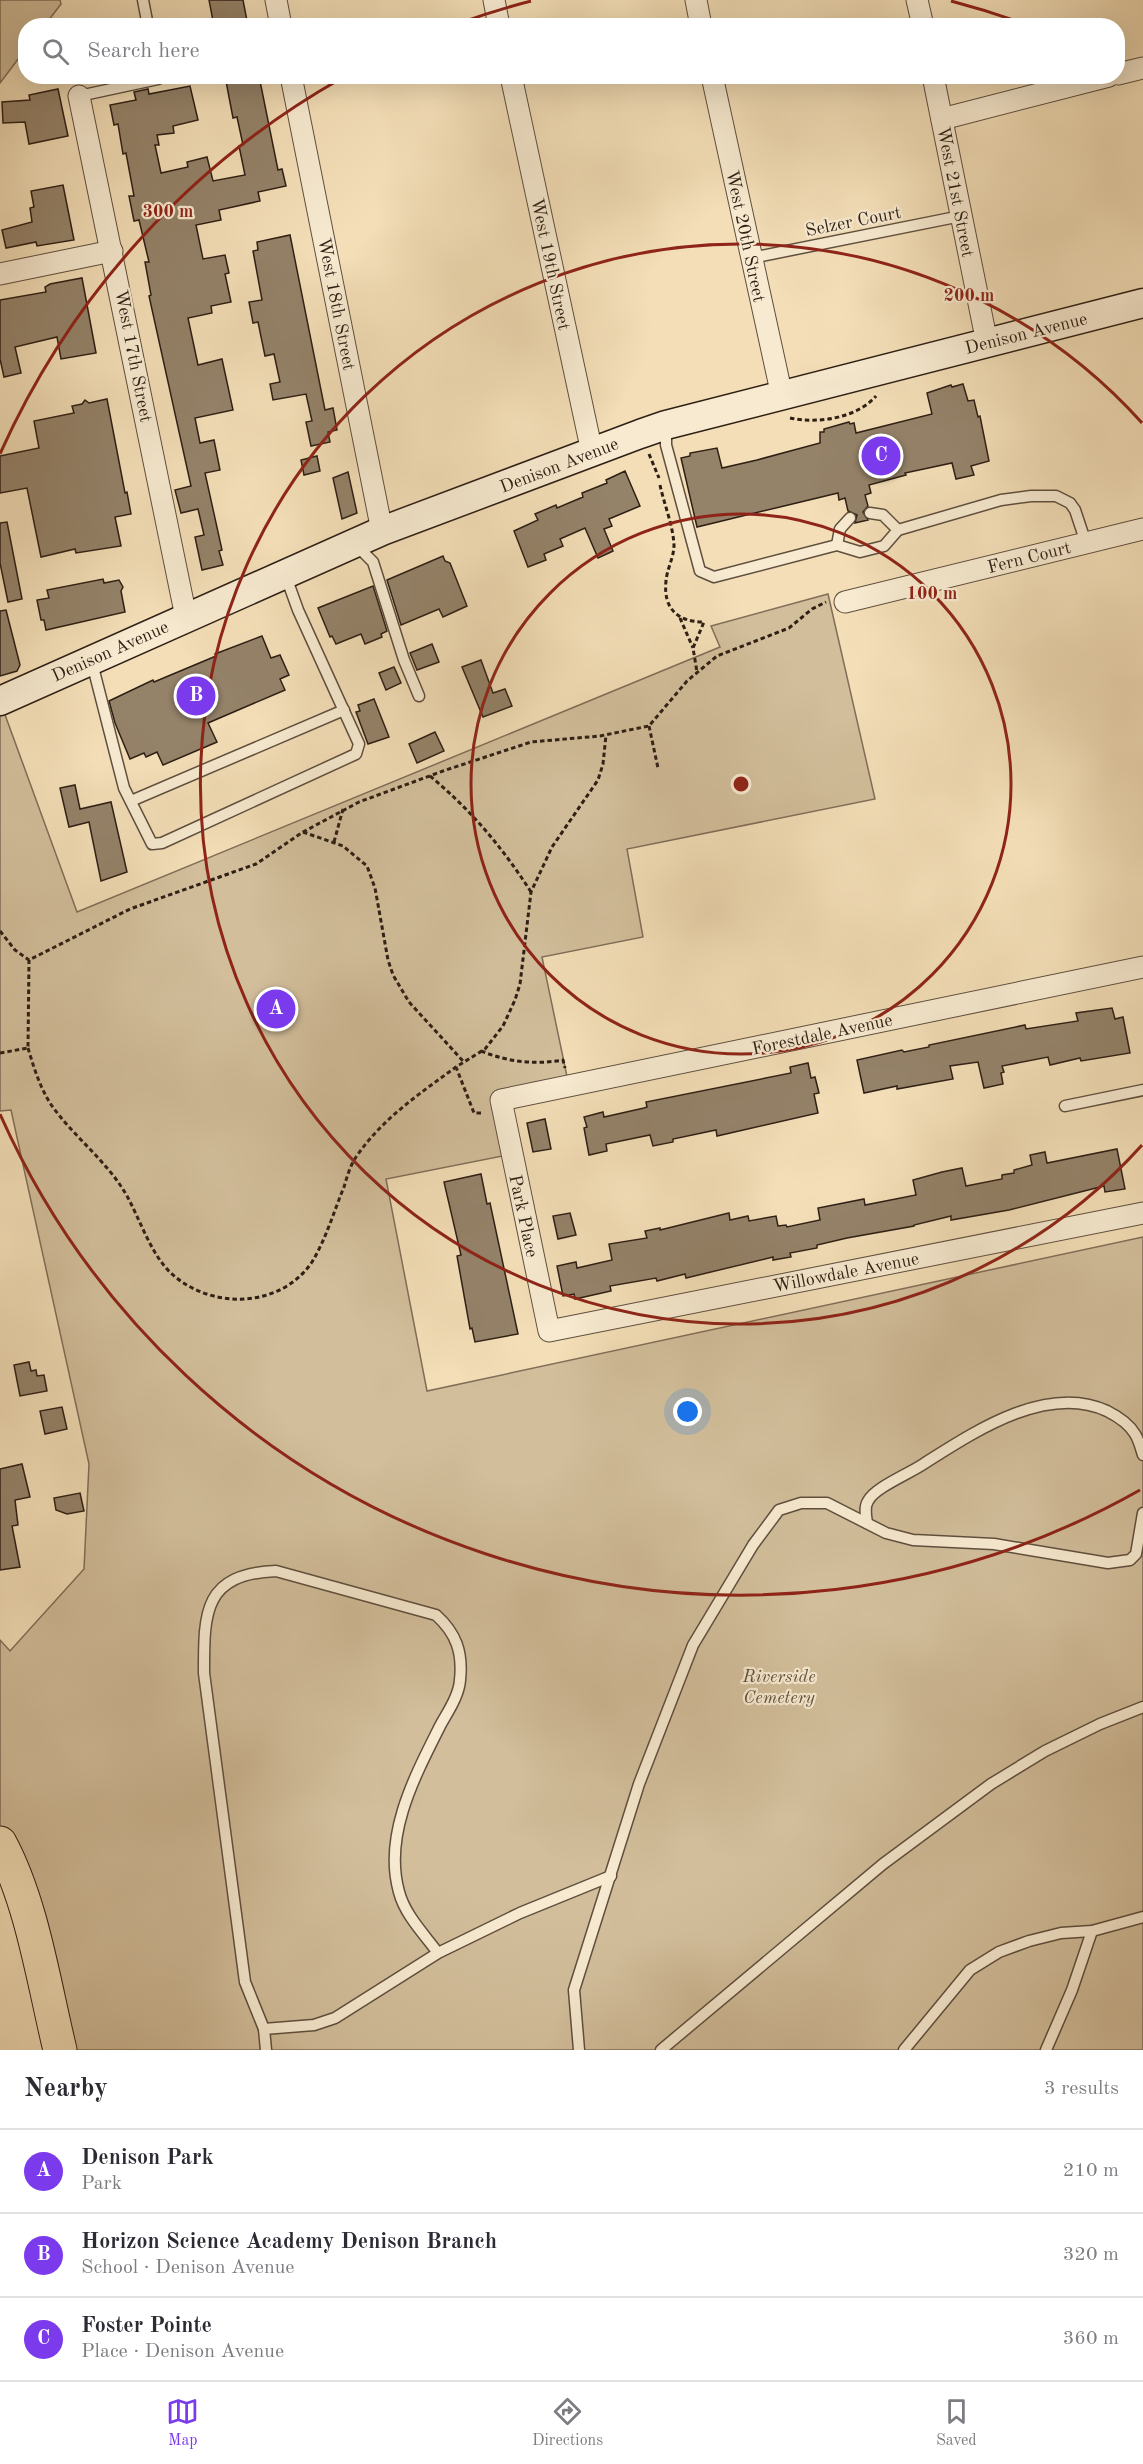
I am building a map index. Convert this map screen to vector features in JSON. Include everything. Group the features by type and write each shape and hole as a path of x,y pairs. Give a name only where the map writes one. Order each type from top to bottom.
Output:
{"highway":[{"path":"0,1843 12,1866 24,1899 60,2050"}],"main road":[{"name":"Denison Avenue","path":"0,701 382,531 666,425 785,407 987,343 1143,303"}],"street":[{"path":"276,0 279,18"},
{"path":"494,0 498,18"},
{"path":"696,0 699,18"},
{"path":"917,0 921,18"},
{"path":"1125,72 1143,68"},
{"name":"West 18th Street","path":"293,84 382,531"},
{"name":"West 19th Street","path":"512,84 592,452"},
{"name":"West 20th Street","path":"714,84 785,407"},
{"name":"West 21st Street","path":"935,84 987,343"},
{"path":"942,119 1078,84"},
{"name":"West 17th Street","path":"79,96 186,617"},
{"path":"0,274 112,251"},
{"name":"Fern Court","path":"845,602 1143,529"},
{"name":"Forestdale Avenue","path":"501,1100 1143,967"},
{"name":"Park Place","path":"501,1100 549,1331"},
{"name":"Willowdale Avenue","path":"549,1331 1143,1213"}],"lane":[{"path":"143,0 146,18"},
{"path":"79,96 135,84"},
{"name":"Selzer Court","path":"751,258 961,216"},
{"path":"666,425 666,445 700,571 714,577 837,545 860,552 884,546 898,530 1001,500 1031,496 1056,496 1070,503 1075,510 1086,543"},
{"path":"870,513 883,514 898,530"},
{"path":"837,545 840,529 850,518"},
{"path":"354,543 374,562 404,660 419,696"},
{"path":"91,660 124,788 152,844 162,843 357,754 359,744 284,574"},
{"path":"131,801 344,710"},
{"path":"1065,1106 1143,1090"},
{"path":"867,1523 867,1502 876,1490 900,1479 971,1435 1008,1417 1038,1407 1070,1402 1095,1405 1117,1415 1135,1434 1143,1455"},
{"path":"579,2050 574,1990 639,1784 693,1645 753,1545 779,1510 801,1503 827,1503 886,1533 913,1540 994,1544 1108,1563 1130,1560 1136,1554 1143,1513"},
{"path":"266,2050 264,2029 245,1982 204,1673 204,1630 209,1604 219,1589 232,1581 260,1572 276,1571 436,1615 451,1629 460,1653 460,1682 417,1774 397,1830 395,1868 399,1893 410,1917 438,1953"},
{"path":"661,2050 883,1864 991,1784 1045,1751 1100,1724 1143,1707"},
{"path":"264,2029 314,2025 335,2018 438,1953 520,1913 611,1876"},
{"path":"904,2050 970,1970 999,1952 1061,1933 1092,1931 1143,1917"},
{"path":"1046,2050 1072,1990 1092,1931"}],"path":[{"path":"785,407 805,421 855,412 878,395"},
{"path":"647,449 659,480 674,542 665,596 672,610 680,618 693,648 697,672"},
{"path":"29,960 130,909 256,864 303,832 343,809 430,776 531,742 606,735 649,726 697,672 717,656 789,628 821,603 838,599 845,602"},
{"path":"680,618 691,622 704,622 693,648"},
{"path":"649,726 658,768"},
{"path":"29,960 28,1048 39,1083 51,1104 126,1194 153,1248 166,1268 185,1285 212,1298 239,1300 264,1297 288,1286 311,1263 328,1228 354,1160 371,1136 400,1108 481,1051 503,1026 520,984 531,892 552,847 598,780 603,764 606,735"},
{"path":"430,776 462,802 513,864 531,892"},
{"path":"334,842 343,809"},
{"path":"303,832 344,846 367,866 375,888 388,960 393,975 409,1002 464,1062"},
{"path":"0,931 15,951 29,960"},
{"path":"0,1053 28,1048"},
{"path":"481,1051 500,1058 527,1062 546,1063 563,1060 565,1068"},
{"path":"456,1067 474,1113 481,1113"}],"green space":[{"path":"0,0 60,0 61,4 50,18 18,18 18,59 0,83"},
{"name":"Riverside Cemetery","path":"828,594 875,799 627,849 643,937 542,957 569,1086 501,1101 512,1154 386,1179 427,1391 1143,1237 1143,2050 60,2050 0,1843 0,1640 10,1651 84,1569 89,1464 11,1110 0,1111 0,701 77,912 720,647 711,626"}],"building":[{"path":"209,0 243,0 246,18 212,18"},
{"path":"227,84 261,84 278,170 282,169 286,186 258,192 260,201 219,210 221,220 196,225 203,259 225,255 229,273 225,274 231,302 211,306 212,313 188,318 198,365 222,359 233,410 195,418 200,443 214,440 220,470 205,473 222,550 219,551 223,565 202,570 195,537 204,535 198,509 181,513 175,490 191,486 149,296 151,295 145,262 149,262 139,220 134,221 129,196 134,196 126,153 123,154 118,124 114,125 110,105 136,100 134,92 148,89 149,94 190,86 198,120 173,126 174,133 157,135 159,145 155,145 161,173 188,167 187,162 207,157 213,181 245,175 239,146 243,145 237,117 233,118"},
{"path":"58,89 68,136 29,144 25,122 3,123 2,102 30,100 29,95"},
{"path":"63,185 74,240 37,246 36,242 6,248 2,230 32,222 30,208 34,207 31,191"},
{"path":"290,235 325,410 333,408 337,430 328,432 330,442 311,446 306,422 312,421 306,394 273,400 270,384 280,382 274,354 265,356 258,322 253,323 249,302 262,300 253,251 258,250 257,242"},
{"path":"82,278 96,353 61,359 57,337 15,347 21,373 4,377 0,359 0,300 46,292 45,287 50,284"},
{"path":"963,384 968,401 974,400 978,417 980,416 989,461 971,466 974,475 956,479 952,463 905,473 906,475 869,485 871,493 865,495 868,506 863,512 868,520 855,523 857,515 848,511 845,498 839,500 838,493 697,527 681,458 690,456 690,453 717,448 722,468 757,460 820,443 820,432 824,432 824,429 849,422 854,423 856,433 932,414 927,393 951,385 952,387"},
{"path":"107,399 131,514 115,517 121,546 76,553 75,549 41,557 27,488 0,493 0,456 39,448 34,421 74,413 72,406 82,404 85,400 89,403"},
{"path":"317,456 320,471 304,475 301,460"},
{"path":"625,471 640,506 609,519 612,526 604,529 613,551 598,558 585,528 560,539 563,546 544,554 546,560 528,567 514,531 538,520 535,514 583,497 582,493 607,483 606,480"},
{"path":"348,472 357,513 342,519 333,478"},
{"path":"7,522 22,599 8,602 0,563 0,523"},
{"path":"443,556 445,561 450,563 467,606 443,617 439,609 401,625 387,580"},
{"path":"103,579 104,583 119,580 123,587 121,591 125,612 46,630 44,620 41,620 37,600 49,598 47,590"},
{"path":"373,586 387,631 381,634 382,637 365,644 361,634 336,644 332,636 330,637 318,608"},
{"path":"6,610 20,665 17,671 0,676 0,611"},
{"path":"262,636 271,658 280,655 289,675 280,679 285,690 208,723 217,742 163,765 157,752 146,757 144,753 130,759 115,723 109,701 153,680 154,682 216,656 215,654"},
{"path":"432,644 439,662 417,670 410,653"},
{"path":"481,660 493,693 505,689 512,706 483,717 462,667"},
{"path":"394,667 401,683 386,690 379,673"},
{"path":"374,699 389,737 368,744 356,712 360,711 358,705"},
{"path":"435,732 444,751 417,763 409,744"},
{"path":"75,785 80,809 111,802 127,872 101,881 89,822 69,827 60,788"},
{"path":"1112,1008 1115,1019 1123,1017 1130,1053 1081,1061 1080,1058 1050,1065 1048,1057 1002,1066 1003,1084 984,1088 978,1062 950,1066 953,1079 864,1093 857,1060 902,1050 904,1052 929,1047 929,1045 1025,1025 1026,1029 1078,1021 1076,1013"},
{"path":"808,1063 811,1078 815,1077 819,1093 814,1094 818,1113 717,1136 716,1130 673,1139 673,1142 653,1146 650,1135 606,1144 607,1151 589,1155 584,1117 603,1112 604,1117 647,1107 646,1102 791,1073 790,1067"},
{"path":"545,1119 551,1149 533,1152 527,1123"},
{"path":"1117,1149 1125,1189 1105,1192 1104,1186 1009,1210 951,1220 951,1216 914,1226 847,1238 817,1245 817,1248 790,1253 791,1257 773,1260 773,1257 686,1278 685,1274 657,1281 656,1278 610,1286 611,1291 575,1299 574,1294 563,1296 557,1266 576,1262 577,1268 612,1260 609,1244 647,1238 645,1231 660,1228 660,1230 729,1213 730,1220 748,1216 749,1221 776,1216 778,1226 786,1225 787,1227 820,1220 818,1208 864,1199 865,1205 916,1195 913,1180 942,1172 962,1168 966,1186 1002,1179 1002,1175 1014,1173 1014,1170 1032,1165 1030,1155 1045,1152 1047,1163"},
{"path":"481,1174 487,1204 490,1203 518,1334 475,1342 472,1328 470,1329 457,1256 461,1255 444,1182"},
{"path":"570,1213 576,1235 558,1239 553,1216"},
{"path":"29,1362 31,1371 36,1370 37,1376 44,1375 47,1391 20,1396 14,1365"},
{"path":"62,1407 67,1429 45,1434 40,1411"},
{"path":"22,1464 30,1497 15,1500 18,1525 12,1526 20,1567 0,1570 0,1469"},
{"path":"80,1493 84,1511 67,1514 56,1510 54,1498"}],"place":[{"name":"Foster Pointe","path":"881,456"},
{"name":"Horizon Science Academy Denison Branch","path":"196,696"},
{"name":"Denison Park","path":"276,1009"}]}
